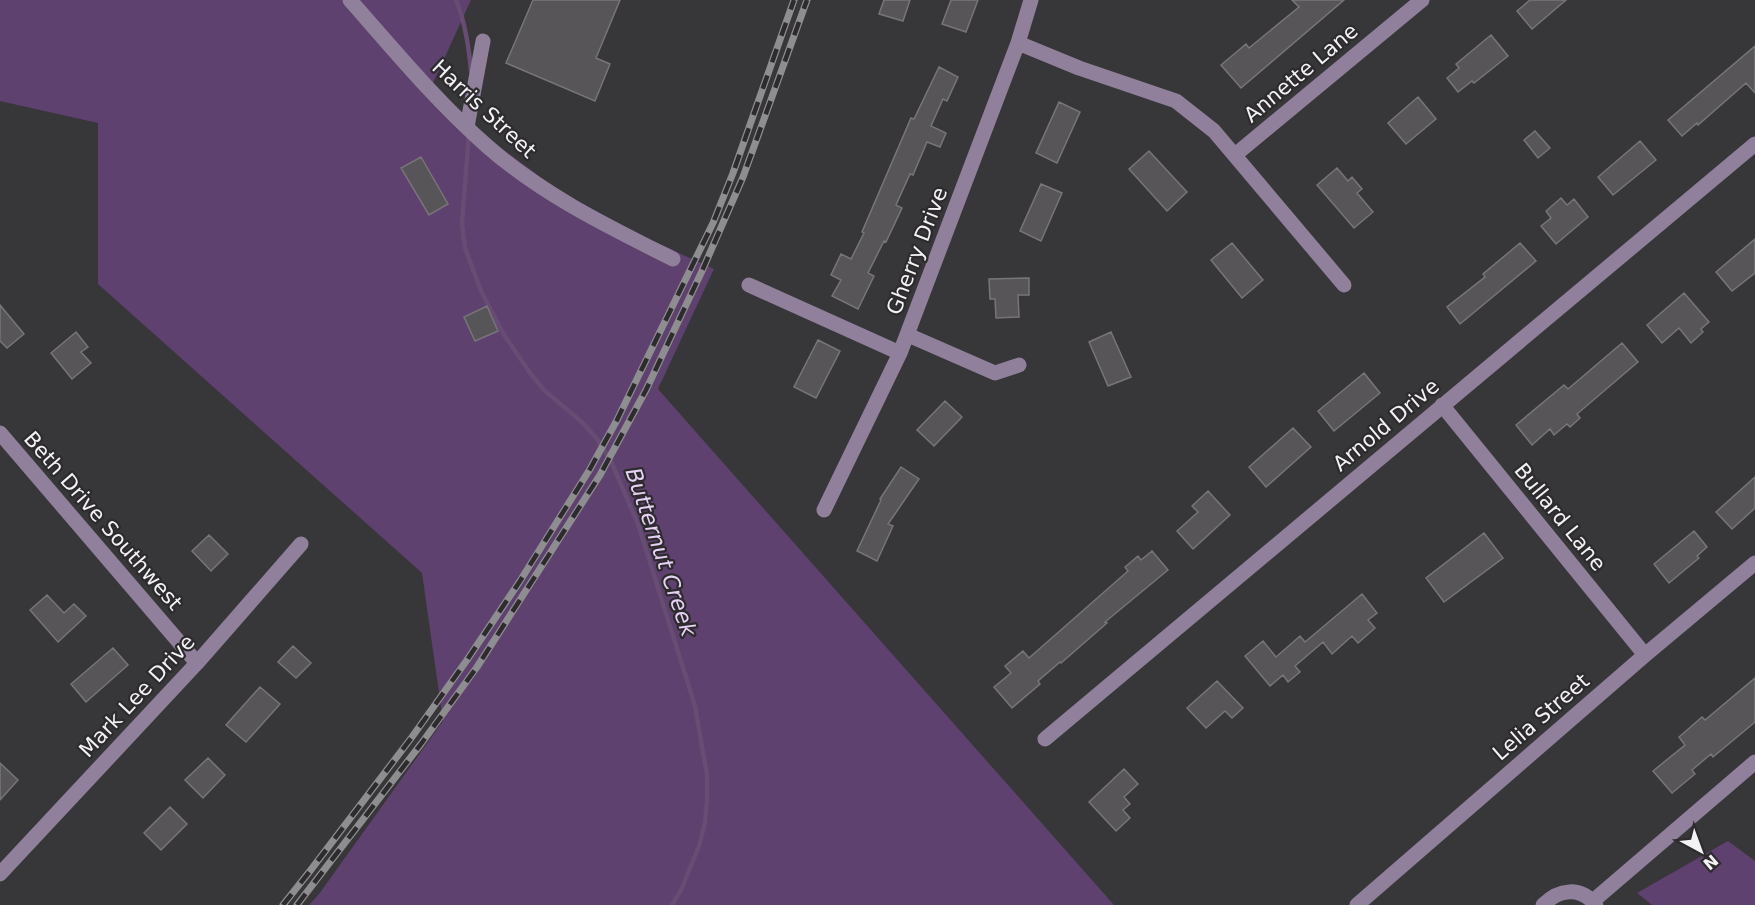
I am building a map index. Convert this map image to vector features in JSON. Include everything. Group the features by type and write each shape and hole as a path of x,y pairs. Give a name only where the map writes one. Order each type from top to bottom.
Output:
{"street":[{"name":"Harris Street","path":"350,0 422,82 487,147 538,185 610,228 673,259"},
{"name":"Gherry Drive","path":"824,510 908,335 1018,43 1031,0"},
{"name":"Annette Lane","path":"1235,155 1422,0"},
{"path":"467,127 483,41"},
{"path":"1018,43 1079,68 1176,101 1214,131 1344,285"},
{"name":"Arnold Drive","path":"1045,739 1755,144"},
{"path":"749,285 900,353"},
{"path":"908,335 995,373 1019,365"},
{"name":"Bullard Lane","path":"1442,405 1645,656"},
{"name":"Beth Drive Southwest","path":"0,433 197,663"},
{"name":"Mark Lee Drive","path":"0,874 197,663 301,544"},
{"name":"Lelia Street","path":"1357,905 1755,563"},
{"path":"1542,905 1559,893 1570,892 1580,894 1594,903 1755,762"}],"shaded area":[{"path":"0,0 471,0 428,94 585,210 714,269 658,389 1114,905 309,905 443,721 422,573 98,284 98,123 0,101"},
{"path":"1728,841 1755,861 1755,905 1652,905 1637,893"}],"building":[{"path":"533,0 620,0 596,58 610,64 595,101 506,63"},
{"path":"884,0 910,0 903,21 879,14"},
{"path":"951,0 978,0 966,32 942,24"},
{"path":"1292,0 1344,0 1241,88 1221,65 1246,44 1249,48 1299,7"},
{"path":"1530,0 1566,0 1532,29 1517,11"},
{"path":"1491,35 1508,56 1474,83 1472,81 1458,92 1447,78 1459,68 1456,64"},
{"path":"1755,46 1755,93 1746,83 1682,136 1668,120"},
{"path":"939,67 958,77 947,101 943,99 931,126 946,133 940,147 927,142 913,175 910,174 896,205 902,208 868,273 874,276 858,309 832,296 841,280 831,275 841,254 851,259 911,118 914,119"},
{"path":"1418,97 1436,119 1406,144 1388,123"},
{"path":"1059,102 1080,112 1057,163 1036,153"},
{"path":"1535,131 1550,148 1538,158 1524,140"},
{"path":"1640,141 1656,160 1613,195 1598,177"},
{"path":"1149,151 1187,192 1167,211 1129,169"},
{"path":"421,157 448,204 429,215 401,168"},
{"path":"1337,168 1348,181 1352,177 1362,189 1357,193 1373,212 1354,228 1317,185"},
{"path":"1041,184 1062,193 1041,241 1020,231"},
{"path":"1561,198 1567,205 1574,199 1588,217 1556,244 1541,226 1551,218 1546,211"},
{"path":"1755,239 1755,273 1732,291 1716,272"},
{"path":"1232,243 1263,280 1242,298 1211,260"},
{"path":"1520,243 1536,261 1460,324 1447,307 1485,277 1483,274"},
{"path":"1029,278 1029,295 1018,295 1019,317 996,318 995,299 990,299 989,279"},
{"path":"1684,293 1709,322 1701,329 1703,332 1691,343 1679,328 1662,343 1647,325"},
{"path":"0,305 24,334 7,348 0,341"},
{"path":"487,306 498,331 475,341 464,317"},
{"path":"76,332 88,347 81,352 91,363 72,379 51,353"},
{"path":"1111,332 1131,377 1108,386 1089,342"},
{"path":"818,340 840,351 816,398 794,387"},
{"path":"1622,343 1638,362 1577,414 1580,418 1570,427 1567,424 1554,435 1550,429 1532,445 1516,425 1564,385 1568,389"},
{"path":"1364,373 1380,393 1334,431 1318,411"},
{"path":"945,401 962,417 934,446 917,430"},
{"path":"1293,428 1311,447 1266,487 1249,467"},
{"path":"901,467 919,479 888,524 893,526 877,561 857,551 880,499"},
{"path":"1755,477 1755,508 1732,529 1716,512"},
{"path":"1208,491 1230,515 1193,549 1177,531 1198,512 1192,506"},
{"path":"1694,531 1707,547 1697,556 1699,558 1669,583 1654,564"},
{"path":"1484,533 1503,558 1444,602 1426,578"},
{"path":"209,535 228,554 211,571 192,551"},
{"path":"1152,551 1168,570 1038,681 1040,684 1012,708 994,687 1011,673 1005,666 1023,651 1029,658 1128,571 1125,567 1138,556 1141,560"},
{"path":"1362,594 1377,613 1368,620 1375,628 1358,643 1352,636 1332,654 1323,642 1295,666 1300,672 1288,682 1283,675 1270,686 1245,656 1263,641 1276,657 1300,636 1305,642"},
{"path":"47,595 64,613 74,604 86,616 58,642 30,610"},
{"path":"293,646 311,663 296,678 278,662"},
{"path":"113,648 128,665 86,702 71,684"},
{"path":"1755,678 1755,722 1713,757 1711,754 1692,770 1695,774 1672,793 1653,771 1685,745 1679,737 1702,717 1705,720"},
{"path":"1217,681 1243,708 1232,718 1225,711 1206,728 1187,708"},
{"path":"260,687 280,704 246,742 226,725"},
{"path":"208,758 225,775 203,798 185,780"},
{"path":"0,763 18,780 0,800"},
{"path":"1124,769 1138,784 1124,797 1130,804 1123,810 1130,818 1116,831 1089,802"},
{"path":"170,807 187,824 161,850 144,833"}],"waterway":[{"name":"Butternut Creek","path":"456,0 466,35 471,71"},
{"name":"Butternut Creek","path":"469,133 462,223 465,248 481,291 503,333 530,373 545,391 582,422 610,459 638,524 695,706 707,775 705,823 699,846 681,890 672,905"}],"railway":[{"path":"283,905 412,737 467,660 590,469 617,420 713,223 794,0"},
{"path":"297,905 477,667 600,475 646,390 743,177 807,0"}]}
